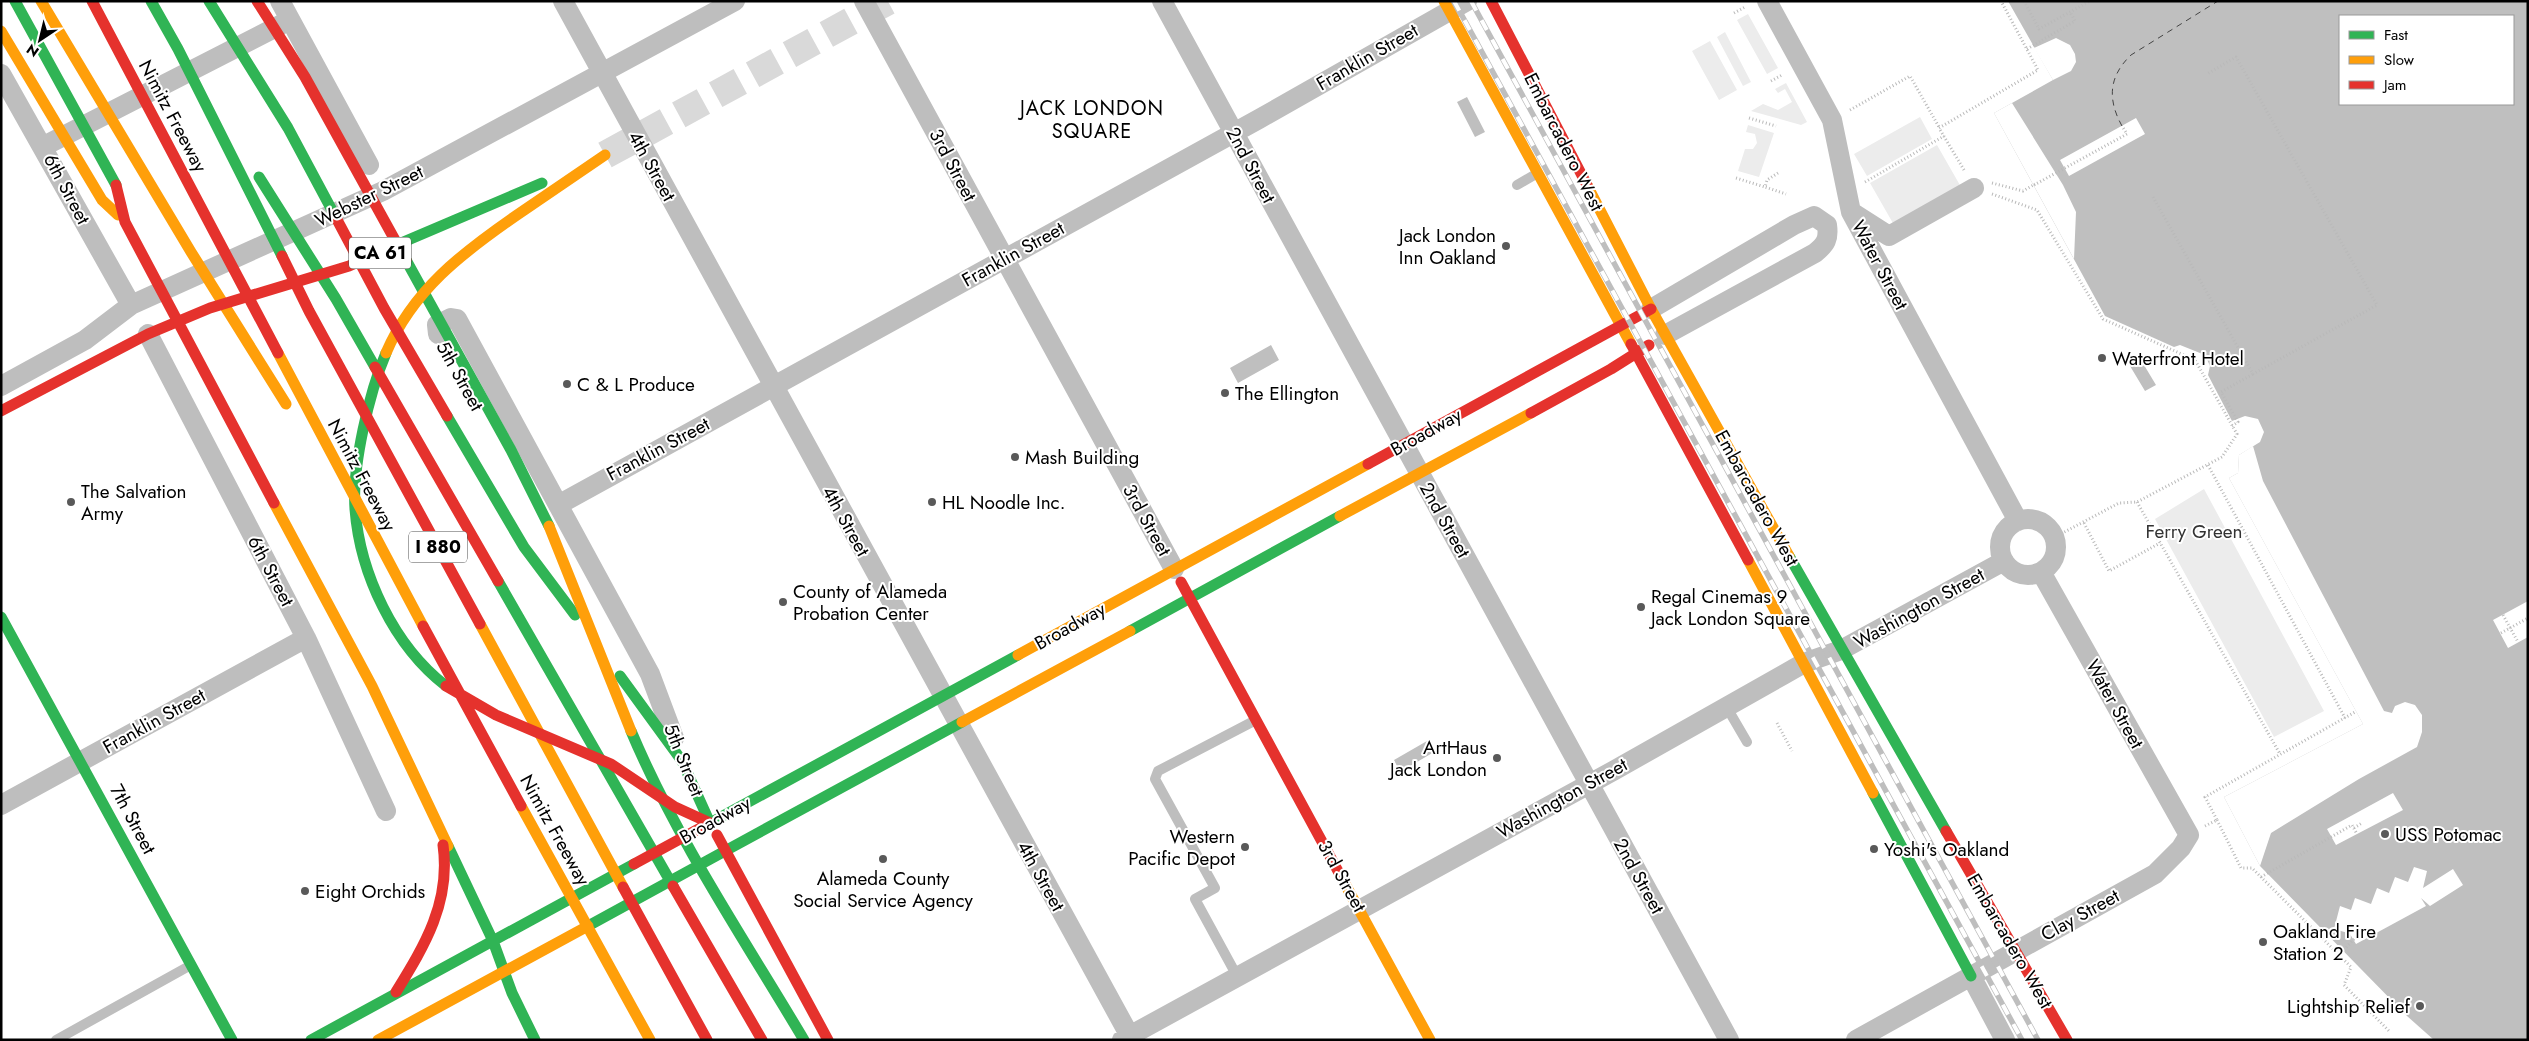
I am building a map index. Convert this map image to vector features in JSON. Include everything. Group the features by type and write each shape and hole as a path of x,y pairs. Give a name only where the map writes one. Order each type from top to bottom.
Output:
{"main road":[{"path":"15,1 119,192 125,222 372,686 493,941 535,1040"},
{"path":"41,1 191,252 291,412"},
{"name":"Nimitz Freeway","path":"92,1 406,597 650,1040"},
{"name":"Nimitz Freeway","path":"151,1 178,49 309,311 707,1040"},
{"path":"209,1 288,128 384,308 524,547 682,761"},
{"path":"257,1 306,77 511,450 557,541 604,666 649,773 682,834 804,1040"},
{"name":"Embarcadero West","path":"1491,1 1665,335 1841,650 2067,1040"},
{"name":"Embarcadero West","path":"1447,6 1971,976"},
{"path":"242,28 265,71 288,128"},
{"path":"1,31 102,200 125,222"},
{"path":"178,49 241,149"},
{"name":"CA 61","path":"1,411 148,334 210,308 349,266 605,155 457,257 408,310 390,339 375,378 364,422 355,508 362,548 375,587 392,621 432,675 458,695 488,712 584,750 614,765 677,808 710,822"},
{"path":"252,165 336,299 762,1040"},
{"name":"Broadway","path":"311,1040 1651,309"},
{"name":"Broadway","path":"378,1040 1419,473 1635,354 1665,335"},
{"path":"322,462 406,597"},
{"name":"3rd Street","path":"1174,569 1430,1040"},
{"name":"7th Street","path":"1,617 232,1040"},
{"name":"5th Street","path":"682,761 725,851 828,1040"},
{"path":"396,992 420,955 439,906 446,873 442,833"}],"street":[{"path":"250,1 362,200"},
{"path":"280,1 383,191"},
{"name":"4th Street","path":"563,1 1128,1038"},
{"name":"Webster Street","path":"1,386 85,340 132,304 383,191 735,1"},
{"name":"3rd Street","path":"864,1 1174,569"},
{"name":"2nd Street","path":"1162,1 1728,1040"},
{"name":"Franklin Street","path":"558,505 1234,132 1447,6 1467,1"},
{"name":"Water Street","path":"1767,1 1832,120 1849,202 2018,520"},
{"path":"44,146 290,20"},
{"name":"6th Street","path":"1,74 44,146 132,304"},
{"path":"1827,224 1849,202 1889,236 1980,185"},
{"name":"Broadway","path":"1651,309 1794,225 1814,216 1827,224 1829,237 1824,245 1815,253 1665,335"},
{"name":"5th Street","path":"558,505 527,496 438,335 437,325 451,318 457,319 650,674 682,761"},
{"name":"6th Street","path":"148,334 306,638 386,811"},
{"path":"2026,519 2044,523 2055,537 2056,553 2053,561 2041,572 2033,575 2016,572 2004,561 2001,553 2001,538 2010,525 2018,520 2026,519"},
{"name":"Washington Street","path":"1128,1038 1237,976 1589,784 1726,706 1804,664 1841,650 2004,561"},
{"name":"Water Street","path":"2041,572 2189,835"},
{"name":"Franklin Street","path":"1,805 306,638"},
{"name":"Clay Street","path":"1856,1040 2155,874 2181,848 2189,835"},
{"name":"Embarcadero West","path":"1971,976 2005,1040"}],"lane":[{"path":"1517,185 1537,174"},
{"path":"1726,706 1747,742"},
{"path":"1237,976 1195,899 1215,888 1155,779 1158,772 1257,720"},
{"path":"56,1040 192,965"}],"path":[{"path":"1939,128 2038,70 2001,1"},
{"path":"2024,1 2039,29 2090,1"},
{"path":"1734,13 1745,7"},
{"path":"2027,49 2032,44 2075,21 2070,12"},
{"path":"2207,74 2236,57 2377,305 2221,392 2238,422 2232,426"},
{"path":"1771,81 1782,75"},
{"path":"1832,120 1910,76 1944,136 1980,185 2037,210 2103,319 2195,360 2237,434 2222,457 2208,465 2137,502 2119,503 2055,537"},
{"path":"1749,118 1776,126"},
{"path":"1980,185 2023,191 2127,134 2122,126"},
{"path":"1849,202 1944,136"},
{"path":"1765,187 1768,180 1778,173"},
{"path":"1736,178 1786,194"},
{"path":"2153,197 2253,374"},
{"path":"2208,465 2344,718"},
{"path":"2137,502 2280,754"},
{"path":"2084,523 2109,570 2160,543"},
{"path":"2503,614 2518,642"},
{"path":"2500,633 2528,618"},
{"path":"2355,712 2205,796 2241,868 2252,868 2351,967 2344,985 2389,1031"},
{"path":"1777,723 1792,751"},
{"path":"2189,835 2217,820"},
{"path":"2354,828 2362,823"},
{"path":"2262,878 2352,825 2357,834"},
{"path":"2339,955 2358,935"}],"green space":[{"path":"1748,14 1778,68 1767,74 1737,20"},
{"path":"1725,32 1751,82 1743,86 1717,37"},
{"path":"1710,41 1737,90 1719,100 1692,51"},
{"path":"1786,83 1807,122 1801,125 1751,111 1763,104 1778,110 1792,102 1785,89 1778,93 1775,89"},
{"path":"1920,117 1932,139 1867,176 1854,154"},
{"path":"1748,125 1774,133 1759,177 1738,171 1745,149 1753,149 1757,143 1755,134 1746,132"},
{"path":"1937,145 1961,187 1894,225 1870,183"},
{"name":"Ferry Green","path":"2204,489 2324,711 2274,737 2155,519"}],"shaded area":[{"path":"2008,1 2528,1 2528,1040 2434,1040 2407,1016 2260,866 2224,797 2363,724 2229,478 2238,473 2239,455 2260,442 2264,432 2258,419 2245,416 2232,421 2208,375 2210,366 2205,355 2180,345 2174,347 2105,316 1994,113 2053,80"},
{"path":"1467,97 1485,132 1475,137 1457,102"},
{"path":"1271,345 1279,360 1238,383 1230,368"},
{"path":"2138,355 2156,385 2145,391 2127,361"},
{"path":"1427,741 1434,752 1400,772 1394,760"}],"pier":[{"path":"2056,38 2070,45 2075,54 2076,62 2071,71 2053,80 2034,48"},
{"path":"2012,103 2063,185 2076,212 2074,259 1994,113"},
{"path":"2136,118 2145,134 2069,176 2060,160"},
{"path":"2253,446 2263,481 2384,711 2392,713 2395,706 2405,702 2415,705 2422,715 2422,732 2417,747 2359,779 2271,833 2260,866 2224,797 2363,724 2229,478 2238,473 2239,455"},
{"path":"2528,601 2528,637 2508,648 2493,620"},
{"path":"2393,793 2403,810 2336,845 2327,829"},
{"path":"2414,867 2427,871 2423,888 2453,869 2463,885 2430,906 2421,898 2426,906 2356,944 2350,934 2352,931 2348,933 2334,929 2340,906 2351,910 2355,898 2371,904 2377,888 2389,893 2395,877 2408,882"}],"ferry route":[{"path":"2122,126 2112,97 2118,71 2124,63 2131,55 2218,1"}],"tunnel":[{"path":"605,155 888,1"}],"railway":[{"path":"1454,1 2022,1040"},
{"path":"1471,1 2038,1040"}],"traffic: fast":[{"path":"15,1 116,185"},
{"path":"151,1 178,49 282,256"},
{"path":"209,1 288,128 334,214"},
{"path":"259,177 336,299 375,367"},
{"path":"394,246 542,183"},
{"path":"406,260 511,450 549,526"},
{"path":"386,353 368,409 359,451 355,492 358,534 372,583 396,630 427,670 446,686"},
{"path":"447,416 524,547 575,615"},
{"path":"1130,631 1340,516"},
{"path":"1789,556 1946,831"},
{"path":"498,581 673,886"},
{"path":"1,617 232,1040"},
{"path":"682,761 710,823 1018,655"},
{"path":"620,676 682,761"},
{"path":"725,851 962,722"},
{"path":"631,731 649,771 690,850 804,1040"},
{"path":"1873,793 1971,976"},
{"path":"448,846 493,941"},
{"path":"588,926 725,851"},
{"path":"311,1040 634,864"},
{"path":"493,941 512,993 535,1040"}],"traffic: slow":[{"path":"41,1 191,252 286,404"},
{"path":"1444,1 1631,344"},
{"path":"1,31 102,200 118,215"},
{"path":"386,353 410,310 458,259 497,229 605,155"},
{"path":"1587,185 1651,309 1789,556"},
{"path":"278,353 423,626"},
{"path":"1340,516 1531,413"},
{"path":"1018,655 1368,464"},
{"path":"274,503 372,686 448,846"},
{"path":"549,526 631,731"},
{"path":"1748,560 1873,793"},
{"path":"480,624 623,887"},
{"path":"962,722 1130,631"},
{"path":"521,806 650,1040"},
{"path":"1345,884 1430,1040"},
{"path":"378,1040 588,926"}],"traffic: jam":[{"path":"92,1 278,353"},
{"path":"257,1 305,77 406,260"},
{"path":"1491,1 1587,185"},
{"path":"116,185 125,222 274,503"},
{"path":"334,214 384,308 447,416"},
{"path":"1,411 148,334 210,308 349,266 394,246"},
{"path":"282,256 309,311 480,624"},
{"path":"1368,464 1651,309"},
{"path":"1631,344 1748,560"},
{"path":"1531,413 1611,369 1649,345"},
{"path":"375,367 498,581"},
{"path":"1181,582 1345,884"},
{"path":"423,626 521,806"},
{"path":"446,686 496,715 611,764 675,807 710,823"},
{"path":"634,864 704,826"},
{"path":"1946,831 2067,1040"},
{"path":"717,835 828,1040"},
{"path":"396,992 426,940 439,904 443,885 443,845"},
{"path":"673,886 762,1040"},
{"path":"623,887 707,1040"}],"place":[{"name":"Jack London Inn Oakland","path":"1506,246"},
{"name":"Waterfront Hotel","path":"2102,358"},
{"name":"C & L Produce","path":"567,384"},
{"name":"The Ellington","path":"1225,393"},
{"name":"Mash Building","path":"1015,457"},
{"name":"The Salvation Army","path":"71,502"},
{"name":"HL Noodle Inc.","path":"932,502"},
{"name":"County of Alameda Probation Center","path":"783,602"},
{"name":"Regal Cinemas 9 Jack London Square","path":"1641,607"},
{"name":"ArtHaus Jack London","path":"1497,758"},
{"name":"USS Potomac","path":"2385,834"},
{"name":"Western Pacific Depot","path":"1245,847"},
{"name":"Yoshi's Oakland","path":"1874,849"},
{"name":"Alameda County Social Service Agency","path":"883,859"},
{"name":"Eight Orchids","path":"305,891"},
{"name":"Oakland Fire Station 2","path":"2263,942"},
{"name":"Lightship Relief","path":"2420,1006"}],"district":[{"name":"JACK LONDON SQUARE","path":"1092,120"}]}
